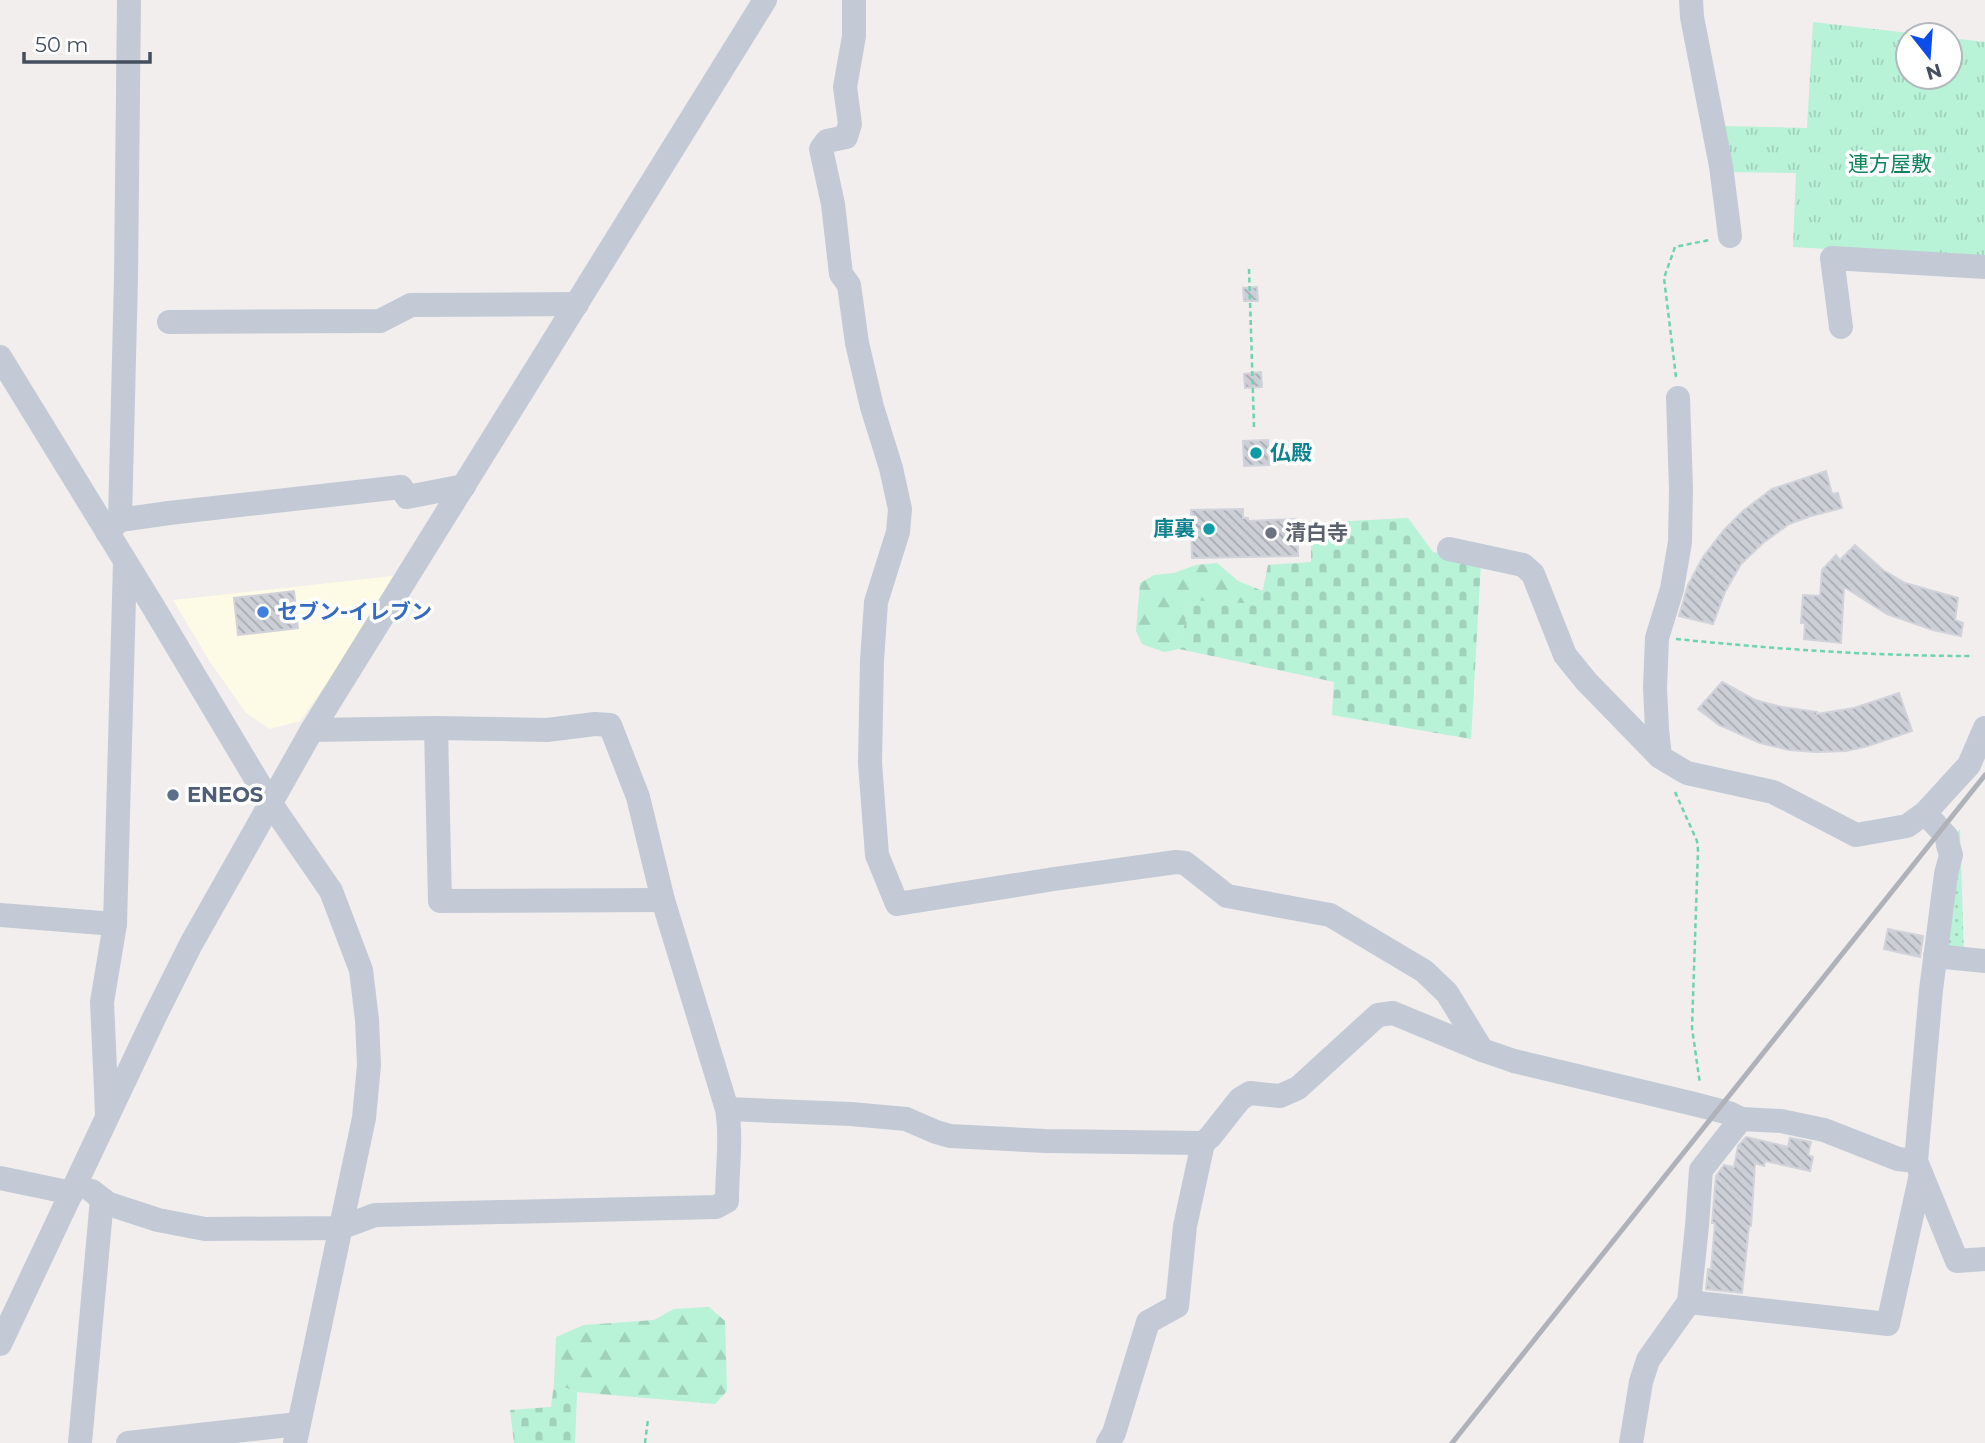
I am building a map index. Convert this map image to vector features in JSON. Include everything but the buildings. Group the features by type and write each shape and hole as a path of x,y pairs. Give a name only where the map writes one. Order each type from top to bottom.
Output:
{"street":[{"path":"113,526 127,250 129,0"},
{"path":"0,1344 191,944 312,730 765,0"},
{"path":"854,0 854,36 845,87 850,124 846,137 827,141 821,149 833,204 842,274 849,285 857,343 900,509 898,532 876,602 870,763 877,855 897,904 1055,879 1185,863 1227,896 1330,915 1423,971 1447,993 1482,1051"},
{"path":"1691,0 1721,166 1730,236"},
{"path":"1841,327 1832,258 1985,267"},
{"path":"169,322 380,321 411,305 577,304"},
{"path":"0,357 113,526 125,562 271,804 331,891 361,970 367,1020 369,1065 364,1118 297,1434 128,1443"},
{"path":"1660,757 1655,688 1657,638 1672,589 1680,542 1678,398"},
{"path":"113,526 169,513 401,487 407,497 464,486"},
{"path":"1449,550 1523,565 1533,574 1565,655 1586,681 1660,757 1687,773 1773,792 1856,835 1907,826 1924,813 1969,765 1985,728"},
{"path":"107,1119 102,1002 115,924 125,562"},
{"path":"0,1178 93,1191 109,1204 158,1220 205,1229 340,1228 375,1215 716,1207 727,1200 730,1128 727,1109 663,900 638,797 610,725 595,724 547,730 312,730"},
{"path":"436,728 440,901 663,900"},
{"path":"1689,1302 1888,1324 1918,1168 1935,956 1946,873 1951,855 1947,837 1924,813"},
{"path":"0,915 115,924"},
{"path":"1935,956 1985,961"},
{"path":"1108,1443 1114,1433 1147,1322 1177,1306 1185,1226 1203,1143 1240,1099 1250,1093 1280,1096 1298,1088 1378,1015 1393,1013 1482,1051 1514,1061 1694,1104 1741,1119 1781,1121 1824,1130 1898,1159 1918,1168 1957,1261 1985,1259"},
{"path":"727,1109 906,1119 950,1136 1045,1142 1203,1143"},
{"path":"1631,1443 1641,1382 1648,1360 1689,1302 1701,1170 1741,1119"},
{"path":"80,1443 102,1199"}],"path":[{"path":"1678,398 1664,278 1675,247 1730,236"},
{"path":"1250,269 1254,427"},
{"path":"1657,638 1790,650 1908,656 1973,656"},
{"path":"1676,793 1697,841 1698,850 1692,1028 1701,1082 1694,1104"},
{"path":"645,1443 648,1419"}],"shaded area":[{"path":"393,576 347,655 300,721 270,729 246,713 210,662 173,600"}],"green space":[{"name":"連方屋敷","path":"1813,22 1894,31 1894,91 1964,91 1964,40 1985,42 1985,258 1793,247 1796,173 1730,172 1722,126 1807,128"},
{"path":"1408,518 1433,552 1481,562 1471,739 1332,715 1334,682 1179,649 1190,600 1260,604 1268,565 1311,562 1311,523"},
{"path":"1217,563 1238,581 1263,591 1260,604 1190,601 1179,649 1164,652 1142,644 1136,631 1140,583 1154,575"},
{"path":"1960,829 1964,958 1935,956 1948,845"},
{"path":"709,1307 725,1321 727,1391 715,1404 577,1392 554,1384 556,1337 584,1325 654,1320 674,1309"},
{"path":"554,1384 577,1392 575,1443 514,1443 510,1410 551,1407"}],"railway":[{"path":"1452,1443 1985,775"}],"place":[{"name":"仏殿","path":"1256,453"},
{"name":"庫裏","path":"1209,529"},
{"name":"清白寺","path":"1271,533"},
{"name":"セブン-イレブン","path":"263,612"},
{"name":"ENEOS","path":"173,795"}]}
